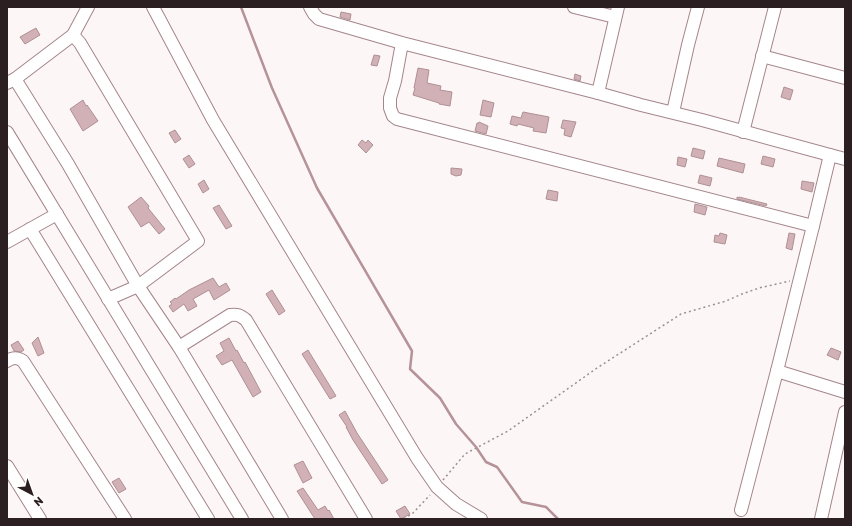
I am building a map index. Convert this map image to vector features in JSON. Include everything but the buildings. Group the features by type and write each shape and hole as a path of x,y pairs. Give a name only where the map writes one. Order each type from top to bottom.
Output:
{"street":[{"path":"88,7 73,35 11,81 68,164 138,286 179,347 282,519"},
{"path":"153,7 213,120 417,458 437,487 456,504 481,519"},
{"path":"310,7 319,19 402,44 673,112 845,159"},
{"path":"574,7 616,12 598,93"},
{"path":"673,112 698,7"},
{"path":"743,132 775,7"},
{"path":"73,35 80,43 198,242 138,286 108,299"},
{"path":"402,44 390,98 390,108 393,116 398,119 813,226"},
{"path":"762,56 845,78"},
{"path":"7,132 242,519"},
{"path":"741,510 830,155"},
{"path":"7,242 57,214"},
{"path":"30,229 208,519"},
{"path":"179,347 230,315 236,314 246,320 366,519"},
{"path":"7,361 13,358 19,358 23,361 125,519"},
{"path":"777,371 845,392"},
{"path":"821,519 845,412"},
{"path":"7,466 40,519"}],"path":[{"path":"404,519 412,513 437,487 465,454 508,431 597,368 681,314 726,301 760,288 800,278"}],"waterway":[{"path":"241,7 272,88 317,188 412,351 410,369 440,398 456,424 476,447 486,462 497,467 522,502 546,507 558,519"}]}
